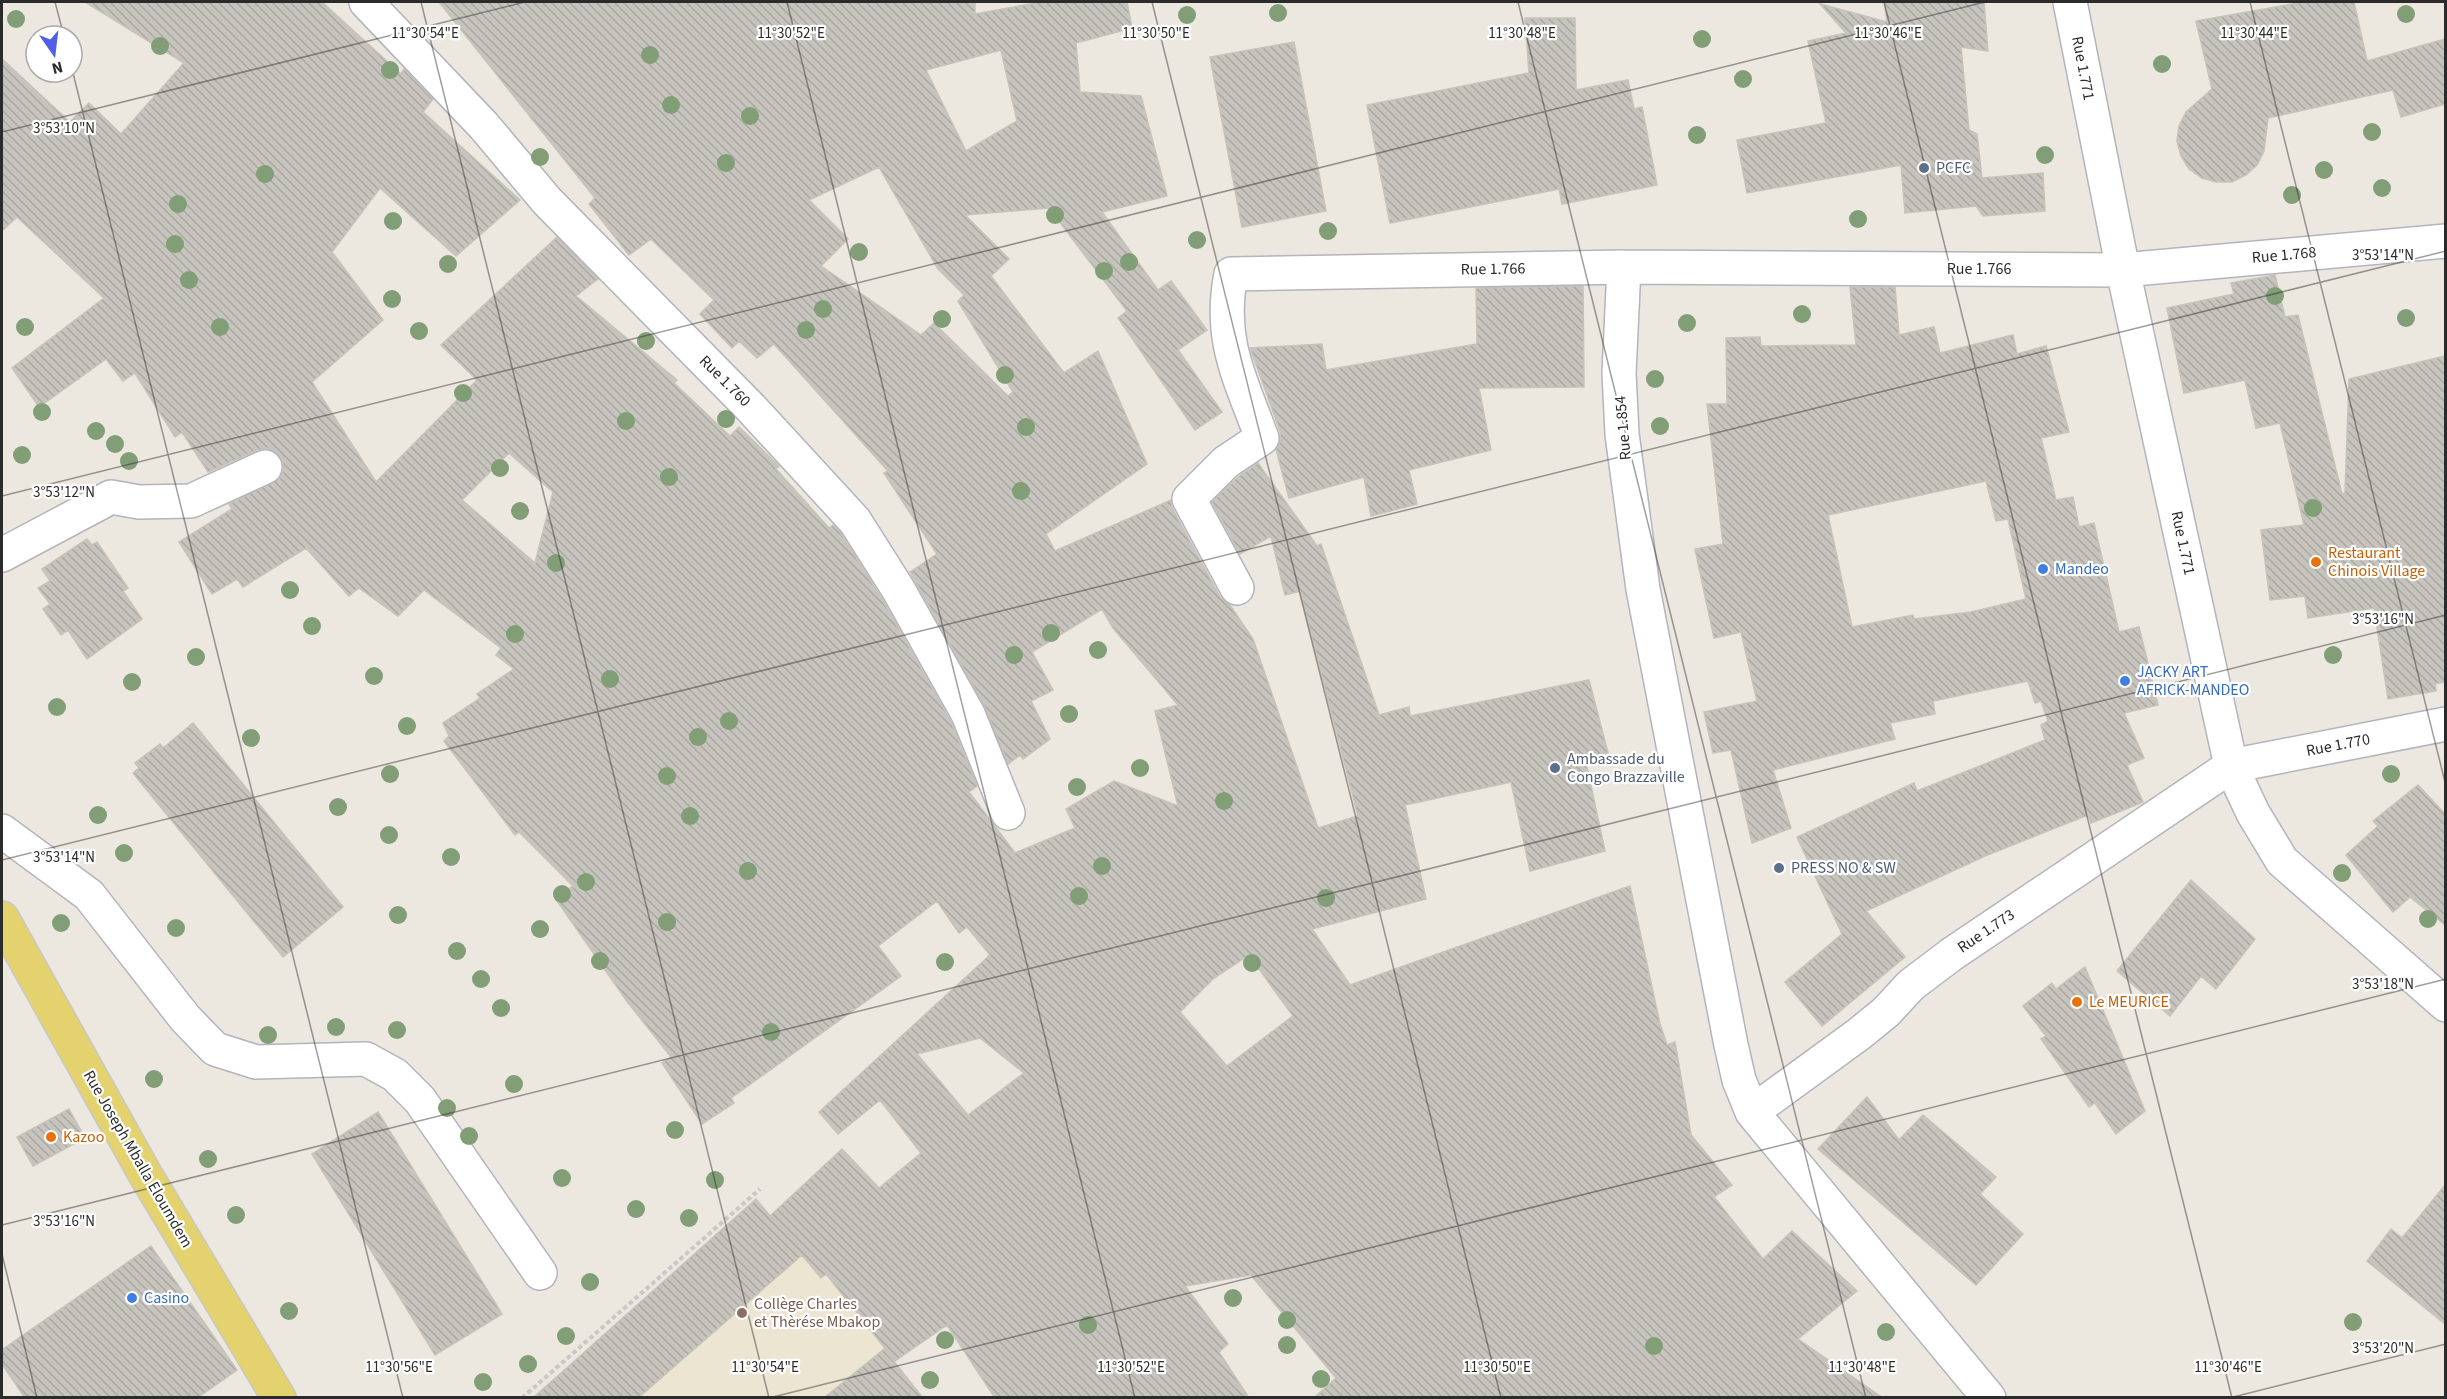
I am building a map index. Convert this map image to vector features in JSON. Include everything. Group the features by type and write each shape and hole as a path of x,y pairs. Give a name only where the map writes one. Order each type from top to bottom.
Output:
{"main road":[{"name":"Rue Joseph Mballa Eloumdem","path":"2,918 145,1174 279,1398"}],"street":[{"name":"Rue 1.760","path":"366,2 484,126 547,201 751,408 855,521 898,589 964,706 1008,813"},
{"name":"Rue 1.771","path":"2070,2 2123,270 2231,766 2253,813 2282,861 2445,1005"},
{"name":"Rue 1.768","path":"2123,270 2445,241"},
{"name":"Rue 1.766","path":"1237,588 1189,499 1226,462 1262,438 1229,347 1225,303 1231,274 1624,267 2123,270"},
{"name":"Rue 1.854","path":"1624,267 1619,373 1621,414 1643,589 1731,1045 1739,1080 1752,1112"},
{"path":"2,555 111,497 139,501 190,501 265,467"},
{"name":"Rue 1.770","path":"2231,766 2445,724"},
{"name":"Rue 1.773","path":"1752,1112 1859,1034 1886,1012 1911,985 1952,954 2231,766"},
{"path":"2,831 89,895 184,1018 214,1049 256,1062 366,1059 395,1075 420,1100 540,1273"},
{"path":"1752,1112 1989,1398"}],"path":[{"path":"522,1398 760,1189"}],"shaded area":[{"name":"Collège Charles et Thèrése Mbakop","path":"756,1199 821,1278 834,1284 923,1397 533,1398"}],"building":[{"path":"85,2 322,2 401,74 404,69 433,99 423,112 520,200 456,256 380,188 332,252 383,320 312,382 376,482 477,380 441,345 557,237 598,279 576,296 677,380 674,383 730,436 739,427 779,466 776,469 829,528 833,525 840,532 882,599 951,722 977,786 969,792 1015,853 1075,828 1066,809 1114,781 1178,806 1155,711 1178,705 1113,628 1102,609 1032,652 1053,690 1031,701 1050,739 1023,759 1020,755 1008,764 984,705 910,572 937,554 884,473 888,471 774,344 757,358 739,341 732,348 700,314 714,300 651,239 629,255 589,204 595,198 439,2 975,2 975,14 1041,2 1127,2 1132,28 1076,43 1080,92 1141,96 1167,196 1102,212 1158,290 1171,281 1207,330 1178,350 1222,412 1195,430 1118,318 1127,311 1049,208 965,215 1009,259 991,276 1064,373 1098,351 1147,464 1046,534 1055,551 1171,500 1172,508 1220,597 1230,605 1253,639 1318,828 1358,816 1300,591 1285,595 1271,536 1240,554 1212,502 1238,477 1258,463 1317,546 1321,544 1379,715 1409,707 1410,716 1589,680 1608,753 1585,758 1605,851 1530,871 1511,782 1405,805 1426,899 1312,929 1350,985 1630,886 1660,1024 1667,1045 1675,1042 1691,1135 1732,1185 1714,1197 1763,1259 1792,1231 1857,1291 1798,1339 1883,1398 1314,1398 1336,1378 1251,1275 1185,1286 1228,1344 1219,1352 1249,1398 995,1398 947,1325 895,1361 826,1274 821,1278 802,1255 638,1398 533,1398 756,1199 770,1216 842,1149 879,1188 921,1153 880,1100 838,1134 819,1112 990,955 967,927 959,933 937,901 878,946 901,976 731,1098 734,1103 702,1124 662,1063 671,1057 626,1000 555,898 573,886 519,832 515,835 444,741 449,736 443,723 480,698 477,694 514,669 496,655 501,648 424,590 398,616 359,588 349,596 306,548 243,587 237,579 212,594 179,542 232,509 229,504 280,478 284,468 282,459 276,452 267,448 257,450 208,472 182,432 175,437 135,373 123,381 106,359 39,407 12,368 104,298 17,217 2,231 2,59 24,79 24,84 29,84 70,122 89,103 121,134 184,63","holes":["1001,50 1017,121 966,151 926,70","879,167 938,269 964,295 958,301 1013,392 1008,396 934,323 921,335 821,266 848,239 809,200","509,453 553,492 535,563 462,500","1249,955 1293,1016 1227,1066 1180,1012 1213,979","980,1038 1024,1073 968,1115 917,1054"]},
{"path":"1884,2 1984,2 1988,51 1961,47 1969,130 1977,134 1982,178 2043,173 2045,211 1983,216 1976,206 1905,213 1901,165 1747,193 1737,140 1826,123 1808,41 1846,33 1820,4 1887,22"},
{"path":"2303,2 2354,2 2367,61 2445,39 2445,104 2401,117 2393,90 2268,118 2264,151 2257,165 2246,175 2232,182 2216,182 2202,178 2189,169 2181,156 2177,141 2179,126 2186,112 2212,89 2196,21"},
{"path":"1525,18 1575,18 1576,90 1628,80 1634,109 1642,107 1657,185 1562,204 1559,189 1390,223 1367,105 1529,73"},
{"path":"1294,42 1326,211 1242,227 1210,57"},
{"path":"2275,275 2285,317 2298,315 2342,494 2345,493 2349,379 2445,356 2445,682 2435,684 2436,691 2388,699 2374,608 2308,618 2305,596 2270,600 2261,530 2304,525 2280,423 2256,428 2245,380 2184,393 2167,308 2234,294 2231,283"},
{"path":"1583,286 1584,387 1479,388 1491,450 1409,470 1417,504 1371,516 1364,477 1289,498 1276,449 1281,440 1280,431 1250,348 1322,344 1326,370 1477,344 1476,288"},
{"path":"1850,287 1895,287 1899,335 1934,327 1940,353 2013,335 2017,354 2046,346 2069,432 2041,438 2056,500 2073,497 2079,527 2094,523 2119,632 2139,627 2158,705 2124,713 2144,758 2127,765 2143,802 2091,823 2088,815 1985,856 1866,911 1905,957 1822,1026 1785,982 1842,934 1797,837 1914,783 1917,791 2045,740 2041,725 2048,721 2041,701 2035,703 2028,681 1933,701 1935,714 1890,723 1895,739 1773,770 1791,828 1752,843 1731,750 1713,753 1704,712 1757,701 1741,632 1714,638 1695,549 1723,544 1707,404 1727,404 1726,338 1760,337 1761,346 1856,345","holes":["1986,481 1996,521 2008,519 2026,599 1971,612 1914,619 1913,615 1852,627 1828,515"]},
{"path":"87,539 92,545 97,542 128,588 123,591 142,619 87,659 68,630 61,635 43,609 50,604 38,588 50,581 42,569"},
{"path":"193,723 343,907 283,957 133,773 139,768 135,763 160,744 163,748"},
{"path":"2418,785 2445,814 2445,925 2410,897 2393,912 2346,855 2378,826 2373,821"},
{"path":"2191,880 2255,939 2216,989 2201,976 2170,1016 2117,971"},
{"path":"2085,967 2145,1111 2116,1134 2095,1103 2089,1107 2041,1039 2046,1036 2023,1006 2052,983 2056,989"},
{"path":"1867,1097 1899,1140 1923,1115 1996,1177 1980,1194 2023,1234 1976,1285 1818,1149"},
{"name":"Kazoo","path":"69,1109 85,1138 33,1166 17,1137"},
{"path":"378,1112 502,1314 435,1355 312,1154"},
{"path":"2445,1185 2445,1324 2367,1261 2391,1229 2402,1238"},
{"name":"Casino","path":"151,1246 237,1370 197,1398 25,1398 2,1364 2,1350"},
{"path":"884,1349 923,1398 824,1398"}],"place":[{"name":"PCFC","path":"1924,168"},
{"name":"Restaurant Chinois Village","path":"2316,562"},
{"name":"Mandeo","path":"2043,569"},
{"name":"JACKY ART AFRICK-MANDEO","path":"2125,681"},
{"name":"Ambassade du Congo Brazzaville","path":"1555,768"},
{"name":"PRESS NO & SW","path":"1779,868"},
{"name":"Le MEURICE","path":"2077,1002"},
{"name":"Kazoo","path":"51,1137"},
{"name":"Casino","path":"132,1298"},
{"name":"Collège Charles et Thèrése Mbakop","path":"742,1313"}]}
